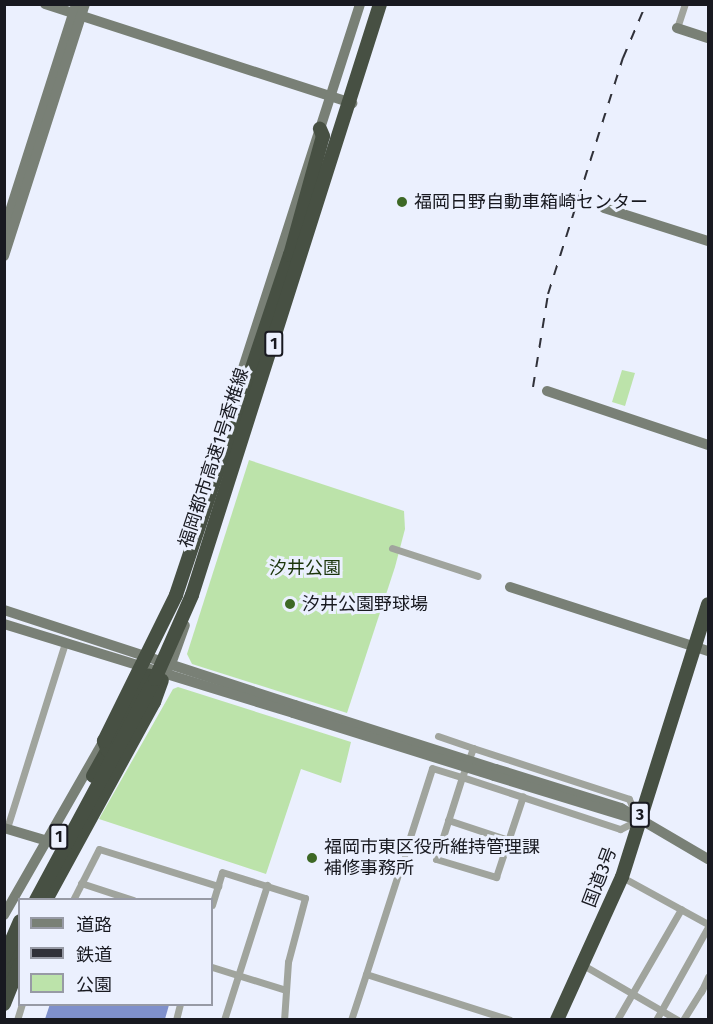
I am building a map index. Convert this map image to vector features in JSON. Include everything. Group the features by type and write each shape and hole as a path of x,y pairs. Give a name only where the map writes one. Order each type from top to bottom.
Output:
{"highway":[{"name":"福岡都市高速1号香椎線","path":"30,898 162,648 203,554 380,4"},
{"name":"福岡都市高速1号香椎線","path":"37,898 155,679 192,595 380,4"},
{"path":"108,751 104,741 176,595 290,255 323,136 320,129"},
{"name":"国道3号","path":"557,1020 584,965 622,877 638,819 702,649 708,604"},
{"path":"47,898 138,730 166,673"},
{"path":"4,958 18,925"},
{"path":"4,978 18,941"},
{"path":"4,1005 18,969"}],"street":[{"path":"45,4 77,11 352,103"},
{"path":"4,230 77,11 85,4"},
{"path":"4,915 148,663 360,4"},
{"path":"37,898 60,845 138,706 166,673 352,103 380,4"},
{"path":"685,4 677,28 708,38"},
{"path":"4,256 77,11"},
{"path":"604,208 708,241"},
{"path":"547,391 708,445"},
{"path":"392,548 478,576"},
{"path":"510,587 702,649"},
{"path":"4,610 148,663 166,673 294,709 495,773 621,808 708,859"},
{"path":"4,624 65,643 148,663"},
{"path":"60,845 6,828 65,643"},
{"path":"438,736 629,799 638,819"},
{"path":"473,748 436,859 496,877 523,796"},
{"path":"351,1020 432,768 620,829 638,819"},
{"path":"448,820 508,840"},
{"path":"74,898 99,849 218,886"},
{"path":"213,902 222,872 305,898 294,936 284,1020"},
{"path":"622,877 708,925 656,1020"},
{"path":"81,883 127,898"},
{"path":"224,1020 267,885"},
{"path":"617,1020 681,909"},
{"path":"4,940 18,922"},
{"path":"4,958 18,939"},
{"path":"584,965 681,1020 702,990 708,977"},
{"path":"213,967 286,990"},
{"path":"366,974 510,1020"}],"green space":[{"path":"622,370 635,373 625,406 612,402"},
{"name":"汐井公園","path":"249,460 404,511 405,529 395,567 347,713 192,664 187,654"},
{"path":"178,687 351,742 341,783 301,769 266,874 99,819 173,689"}],"water":[{"path":"49,1006 169,1006 165,1019 45,1019"}],"railway":[{"path":"533,387 548,294 623,58 646,4"}],"place":[{"name":"福岡日野自動車箱崎センター","path":"402,202"},
{"name":"汐井公園野球場","path":"290,604"},
{"name":"福岡市東区役所維持管理課 補修事務所","path":"312,858"}]}
